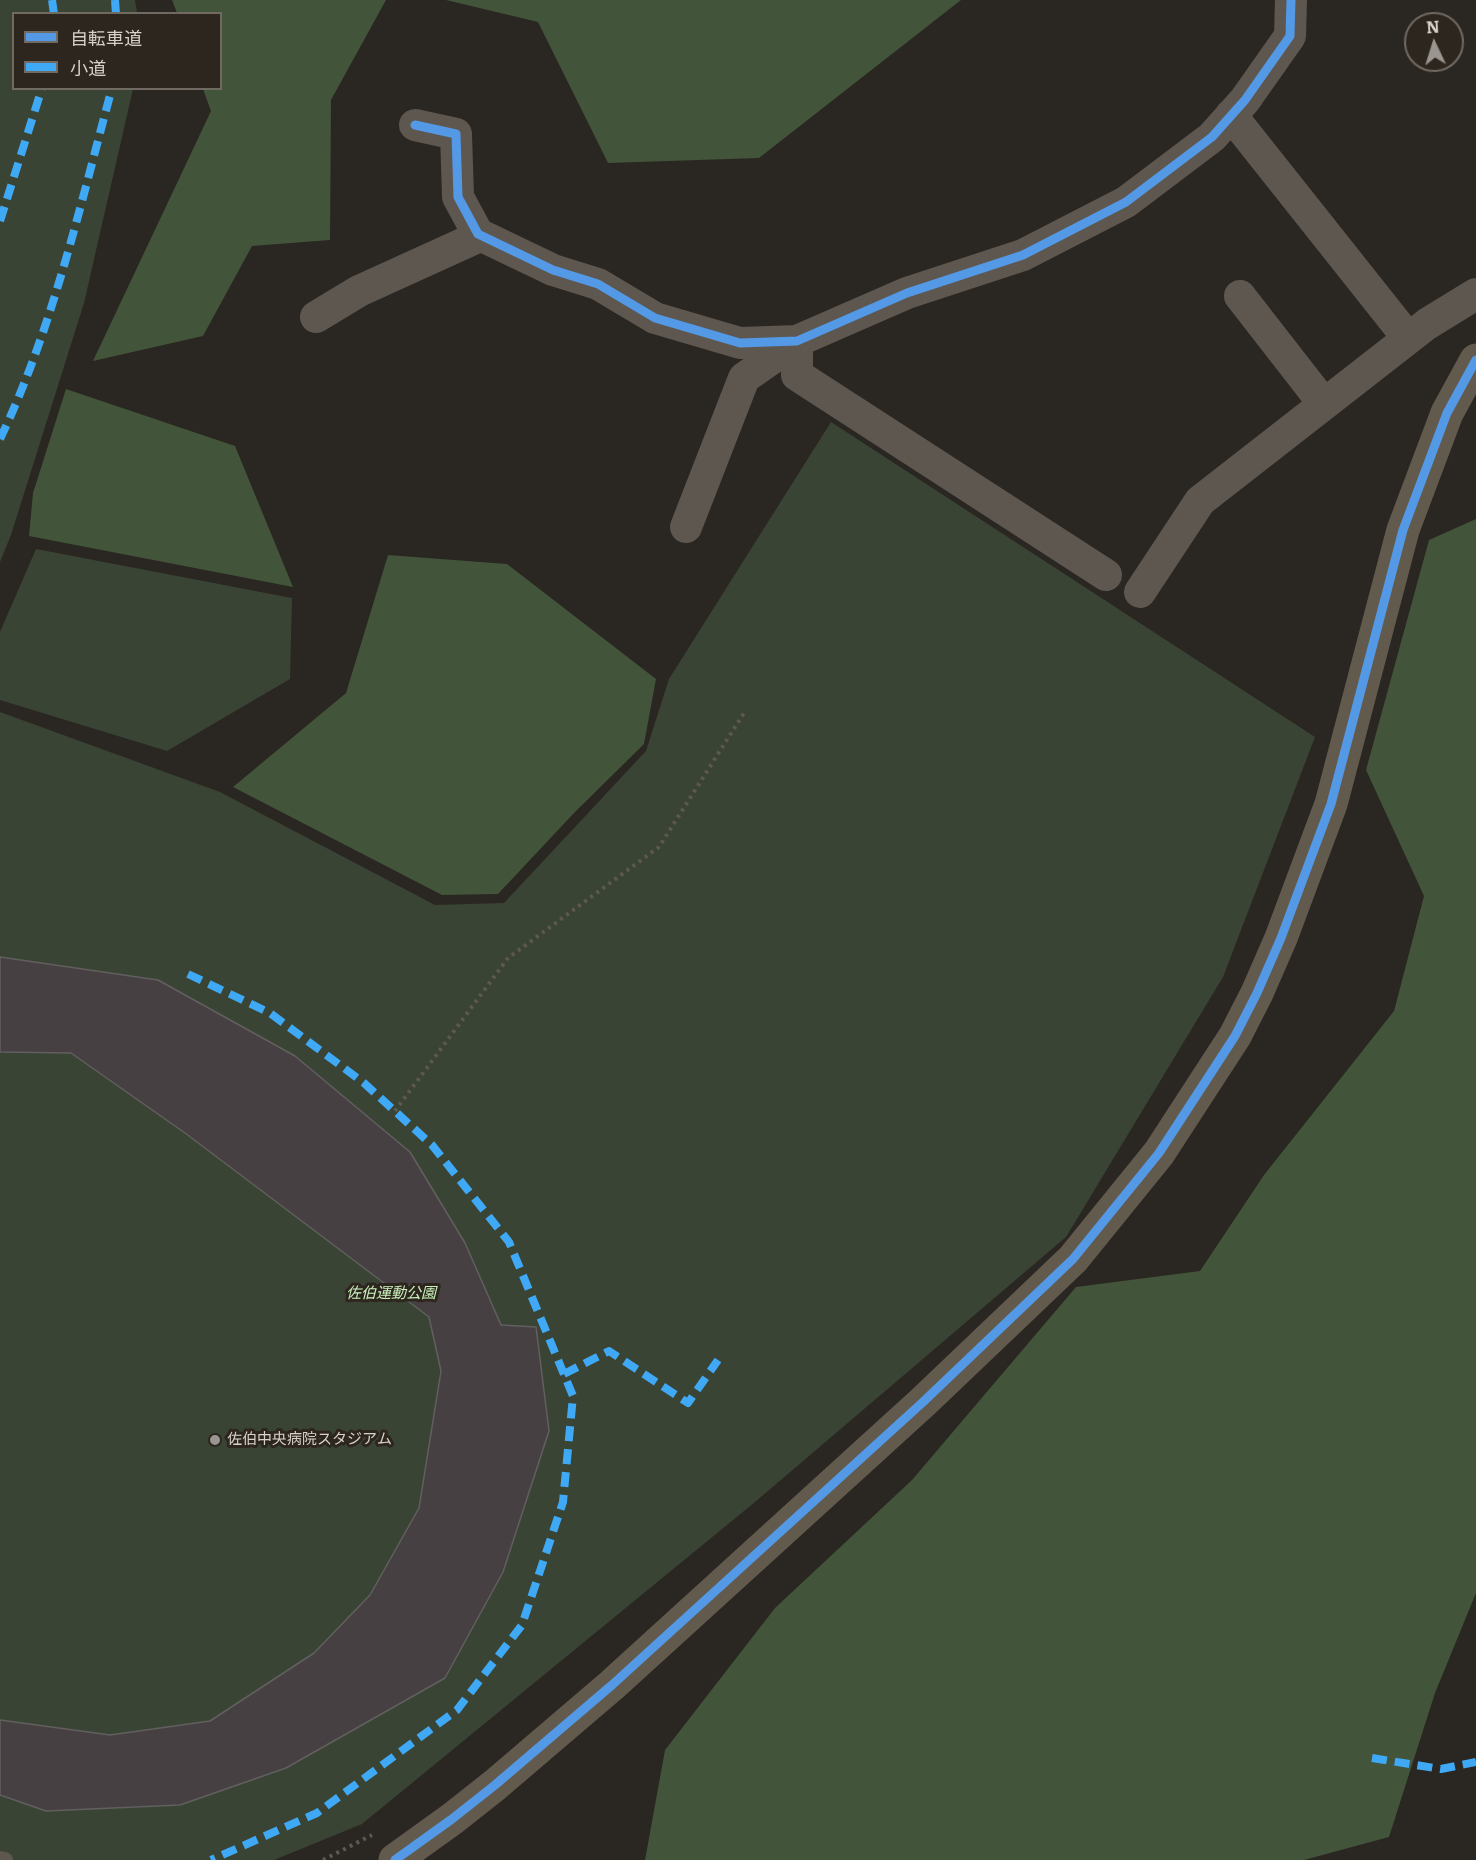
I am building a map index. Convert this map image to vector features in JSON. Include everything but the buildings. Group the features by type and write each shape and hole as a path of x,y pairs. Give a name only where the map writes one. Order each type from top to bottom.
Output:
{"street":[{"path":"686,527 744,378 797,341 907,293 1023,255 1126,202 1212,137 1245,100 1290,36 1292,0"},
{"path":"1231,115 1408,338"},
{"path":"415,125 456,134 458,197 480,236 553,270 598,284 655,318 740,343 797,341"},
{"path":"316,317 359,291 480,236"},
{"path":"1140,592 1200,501 1426,324 1476,294"},
{"path":"1240,296 1324,404"},
{"path":"797,341 797,375 1106,574"},
{"path":"395,1860 452,1820 612,1685 923,1402 1073,1259 1159,1153 1235,1036 1281,938 1331,804 1403,530 1447,413 1476,360"}],"lane":[{"path":"0,1859 5,1860"}],"path":[{"path":"395,1111 508,958 659,847 744,713"},
{"path":"323,1860 373,1835"}],"green space":[{"path":"0,0 135,0 137,12 12,12 12,90 133,90 84,303 11,535 0,562"},
{"path":"172,0 386,0 331,100 330,240 252,246 203,336 93,361 211,111 203,90 222,90 222,12 177,12"},
{"path":"446,0 961,0 759,158 608,163 538,22"},
{"path":"66,389 235,446 293,587 29,536 33,493"},
{"name":"佐伯運動公園","path":"831,422 1315,737 1223,977 1066,1237 755,1502 362,1824 274,1860 0,1860 0,712 220,792 435,905 504,903 646,751 669,679"},
{"path":"1476,519 1476,1593 1435,1693 1389,1837 1304,1860 645,1860 665,1750 775,1608 912,1480 1076,1287 1200,1271 1264,1175 1394,1011 1424,896 1366,770 1429,540"},
{"path":"36,549 292,598 290,679 167,751 0,700 0,632"},
{"path":"388,555 507,564 656,679 644,744 575,812 498,894 442,895 233,787 346,693"}],"marked path":[{"path":"52,0 54,12"},
{"path":"115,0 116,12"},
{"path":"0,221 41,90"},
{"path":"0,439 19,397 50,310 111,90"},
{"path":"188,974 270,1013 364,1083 432,1145 509,1242 573,1396 563,1502 522,1625 457,1710 317,1813 211,1860"},
{"path":"564,1374 609,1351 688,1403 718,1360"},
{"path":"1372,1758 1441,1769 1476,1762"}],"cycle path":[{"path":"415,125 456,134 458,197 478,234 553,270 598,284 655,318 740,343 797,341 907,293 1023,255 1126,202 1212,137 1245,100 1290,36 1291,0"},
{"path":"395,1860 495,1785 612,1685 923,1402 1073,1259 1159,1153 1235,1036 1281,938 1331,804 1403,530 1447,413 1476,360"}],"place":[{"name":"佐伯中央病院スタジアム","path":"215,1440"}]}
